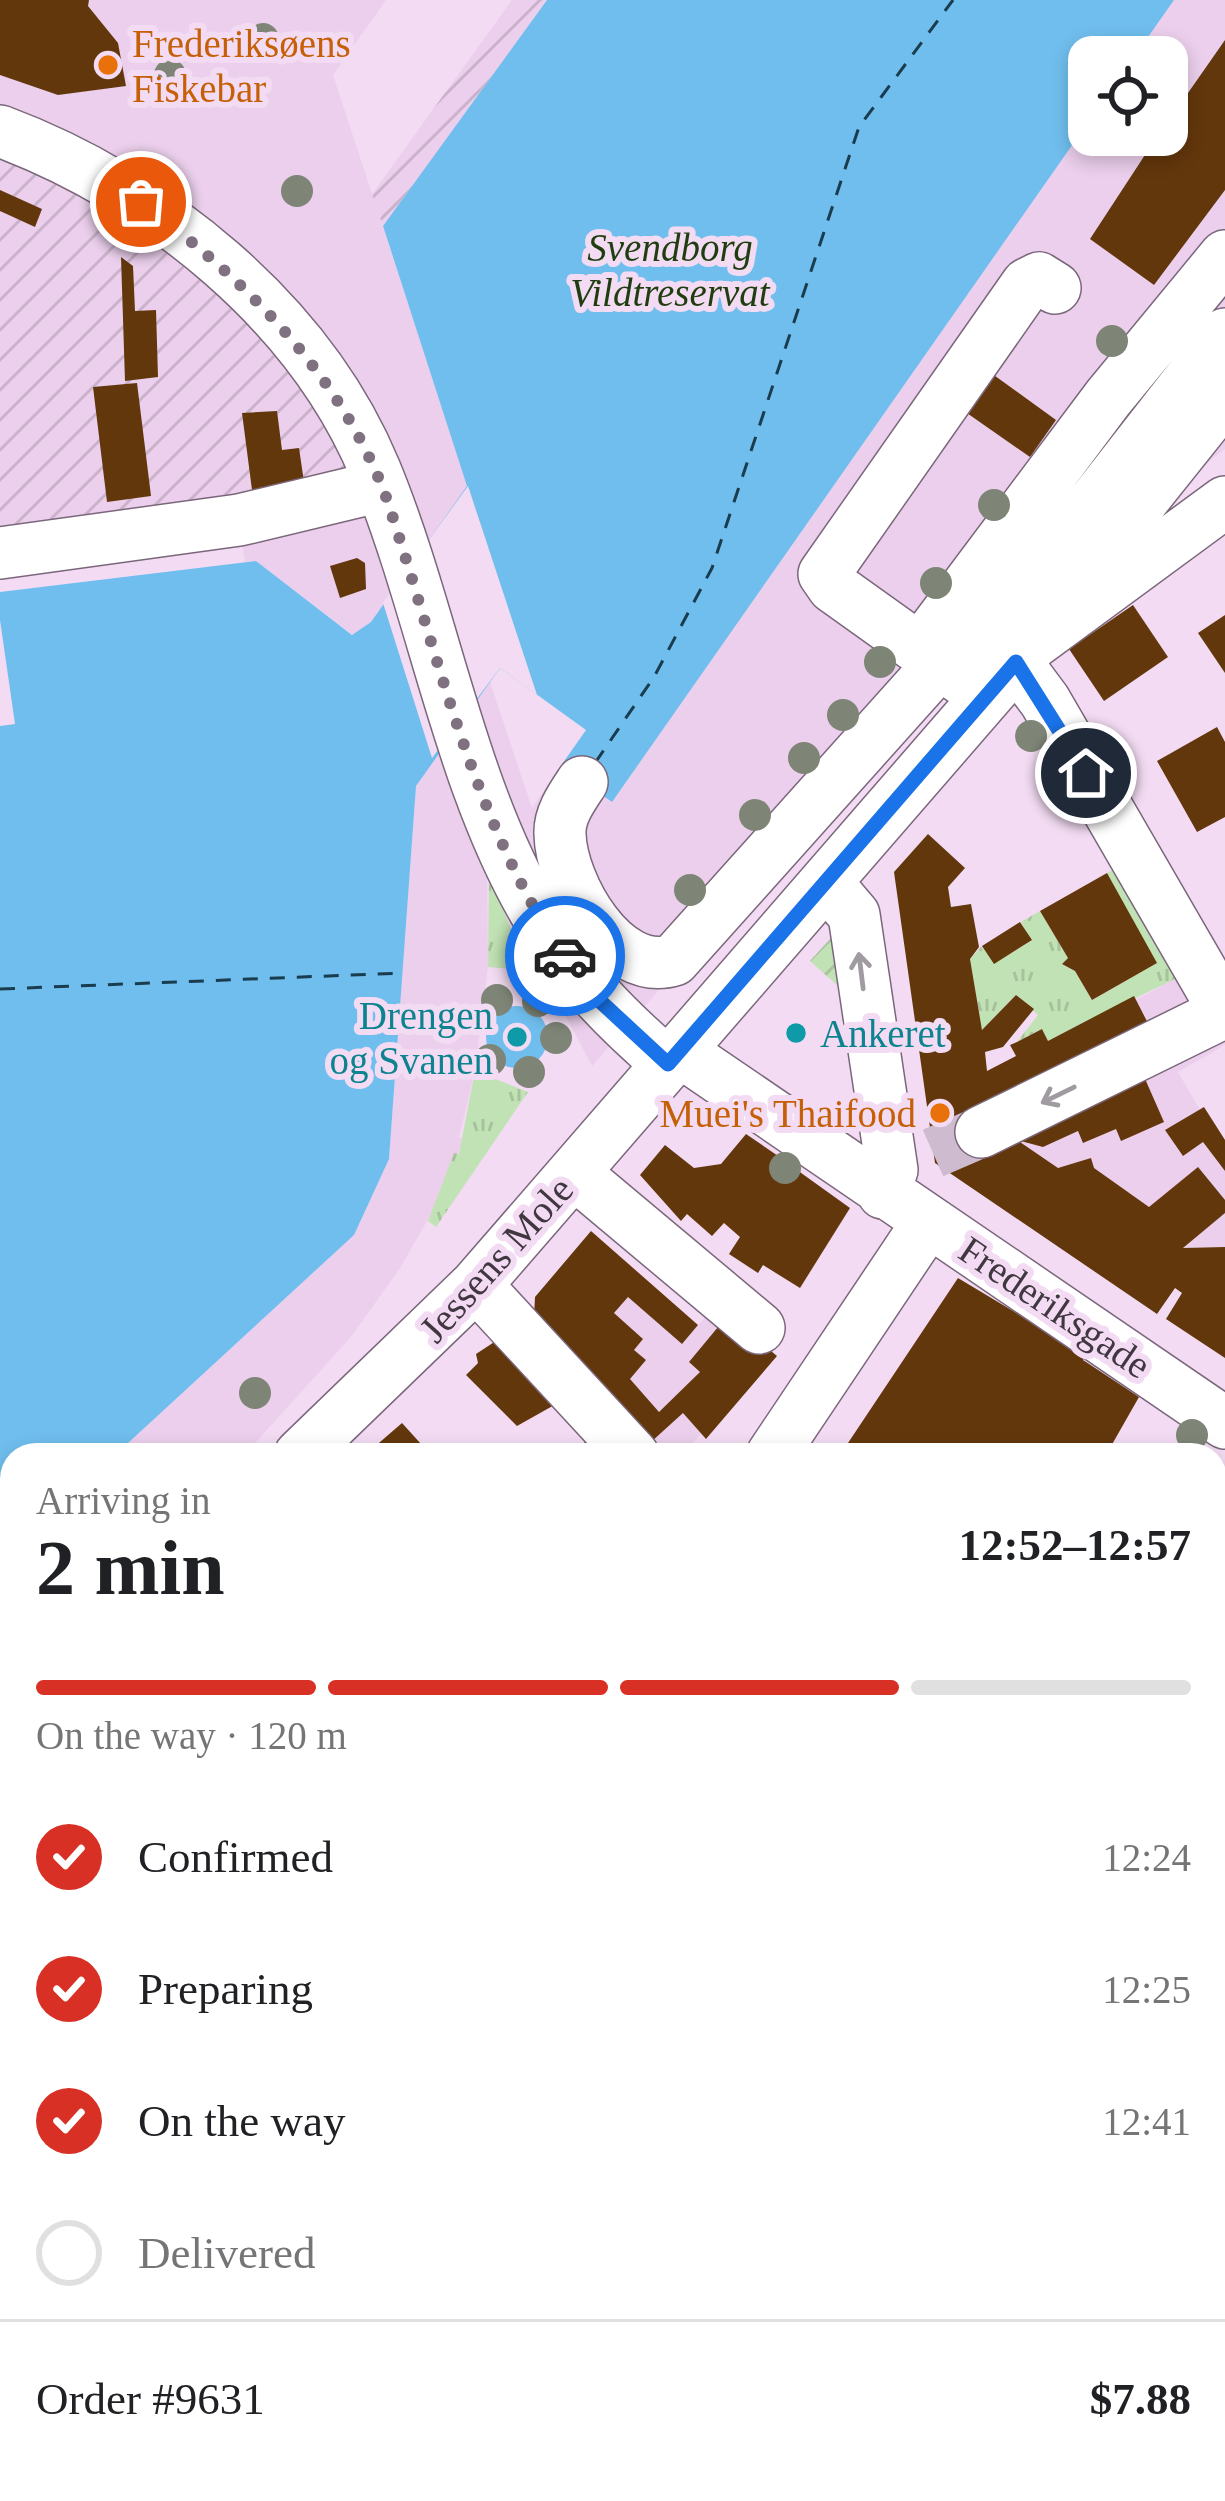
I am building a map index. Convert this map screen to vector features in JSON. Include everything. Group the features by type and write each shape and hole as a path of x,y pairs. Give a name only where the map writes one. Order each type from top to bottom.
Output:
{"street":[{"name":"Frederiksgade","path":"0,131 112,183 245,287 298,345 336,399 381,486 508,856 537,916 586,985 673,1057 903,1172 928,1222 1225,1423"},
{"path":"952,665 1108,398 1225,256"},
{"path":"981,1132 1225,1012 1045,701 952,665 832,587 824,574 1027,284 1039,278 1055,288"},
{"path":"952,665 1118,412 1225,283"},
{"path":"952,665 1225,309"},
{"path":"952,665 1225,334"},
{"path":"952,665 1055,582 1225,364"},
{"path":"582,782 565,811 560,836 569,872 592,916 634,958 664,964 686,953 952,665 1225,397"},
{"path":"0,553 238,520 381,486"},
{"path":"952,665 1051,628 1225,502"},
{"name":"Jessens Mole","path":"312,1443 476,1285 826,882 952,665"},
{"path":"508,856 560,836"},
{"path":"826,882 854,915 903,1172"},
{"path":"574,1173 759,1328"},
{"path":"780,1443 928,1222"},
{"path":"476,1285 622,1443"}],"shaded area":[{"path":"0,0 386,0 333,75 468,486 371,622 353,635 256,561 245,562 239,520 0,131"},
{"path":"512,0 547,0 383,226 372,194"},
{"path":"1174,0 1225,0 1225,449 1032,601 669,979 592,1066 487,866 488,967 475,1071 459,1137 464,1140 434,1209 400,1268 351,1337 255,1443 128,1443 354,1235 389,1159 416,786 490,682 532,808 560,767 611,802 1068,151 1068,156 1188,156 1188,36 1149,36"},
{"path":"0,131 141,202 374,466 0,553"},
{"path":"1214,957 1225,959 1225,1045 1178,1072 1200,1110 1183,1155 1203,1142 1225,1171 1225,1200 1198,1168 1149,1207 1094,1168 1091,1159 1058,1168 1017,1140 1043,1147 1078,1131 1084,1143 1116,1129 1122,1140 1163,1122 1142,1072 1136,1000"},
{"path":"1225,1213 1225,1247 1183,1248"},
{"path":"628,1297 682,1344 712,1309 725,1319 700,1372 659,1412 630,1379 646,1360 634,1350 643,1339 614,1313"},
{"path":"683,1413 701,1434 693,1443 650,1443"}],"green space":[{"path":"1122,865 1185,974 1048,1041 1042,1029 1017,1042 1038,1015 1016,995 982,1030 970,959 982,946 994,963 1031,941 1021,922 1040,911 1068,958 1062,964 1075,971 1092,1000 1155,964 1107,873"},
{"path":"489,873 527,970 488,967"},
{"path":"832,937 845,1021 839,987 810,961"},
{"path":"475,1071 528,1092 436,1227 428,1221 454,1153 459,1154"}],"water":[{"name":"Svendborg Vildtreservat","path":"547,0 1174,0 1149,36 1068,36 1068,151 612,802 560,767 586,730 500,668 416,786 389,1159 354,1235 128,1443 0,1443 0,592 256,561 352,635 371,622 467,486 383,226"},
{"name":"Drengen og Svanen","path":"517,1006 539,1015 548,1037 539,1059 517,1068 495,1059 486,1037 495,1015"}],"pier":[{"path":"468,486 537,695 500,668 432,758 383,603"},
{"path":"0,620 15,724 0,726"}],"building":[{"path":"0,0 89,0 88,6 118,43 126,86 58,95 0,75"},
{"path":"1225,40 1225,190 1154,285 1090,239 1144,156 1188,156 1188,93"},
{"path":"0,190 42,209 35,227 0,211"},
{"path":"121,257 133,266 135,311 156,310 158,377 125,381"},
{"path":"991,373 1056,420 1030,457 964,411"},
{"path":"137,383 151,496 107,502 93,387"},
{"path":"277,411 282,450 299,448 304,482 252,490 242,413"},
{"path":"357,558 365,563 366,589 340,598 330,566"},
{"path":"1133,605 1168,657 1104,701 1069,649"},
{"path":"1225,615 1225,673 1198,633"},
{"path":"1217,727 1225,742 1225,817 1197,832 1157,761"},
{"path":"928,834 965,868 948,887 951,907 971,904 979,947 970,959 982,1030 1016,995 1034,1009 1003,1047 985,1052 987,1071 1016,1056 1010,1045 1042,1029 1048,1041 1134,996 1153,1033 1142,1072 1164,1122 1121,1141 1116,1129 1083,1143 1078,1131 1043,1147 1017,1140 1058,1168 1091,1158 1094,1168 1149,1207 1198,1167 1225,1200 1225,1213 1183,1248 1225,1247 1225,1358 1166,1319 1182,1293 1175,1288 1157,1314 935,1163 894,872"},
{"path":"1107,873 1157,963 1092,1000 1075,971 1062,964 1068,958 1040,911"},
{"path":"1020,922 1032,940 994,964 982,946"},
{"path":"1204,1107 1225,1140 1225,1171 1203,1142 1183,1156 1165,1130"},
{"path":"746,1134 781,1158 775,1166 790,1178 797,1170 850,1208 800,1288 763,1265 758,1273 729,1254 740,1237 724,1223 712,1236 687,1214 681,1221 640,1175 665,1145 694,1168 721,1164"},
{"path":"591,1231 698,1325 682,1344 628,1297 614,1313 643,1339 634,1350 646,1360 630,1379 659,1412 700,1372 689,1362 728,1315 777,1356 706,1439 683,1413 651,1442 534,1317 535,1297"},
{"path":"958,1278 1086,1355 1083,1360 1139,1397 1113,1443 848,1443"},
{"path":"505,1335 565,1399 517,1426 466,1375 478,1363 476,1354"},
{"path":"402,1423 420,1443 379,1443"}],"ferry route":[{"path":"595,763 654,677 712,568 859,127 953,0"},
{"path":"0,989 403,973"}],"tunnel":[{"path":"933,1153 981,1132"}],"way so far":[{"path":"141,202 264,306 298,345 362,442 385,494 496,829 537,916 565,956"}],"place":[{"name":"Frederiksøens Fiskebar","path":"108,65"},
{"name":"Ankeret","path":"796,1033"},
{"name":"Drengen og Svanen","path":"517,1037"},
{"name":"Muei's Thaifood","path":"940,1113"}],"route":[{"path":"565,956 601,1002 668,1064 1016,662 1045,701 1086,773"}]}
